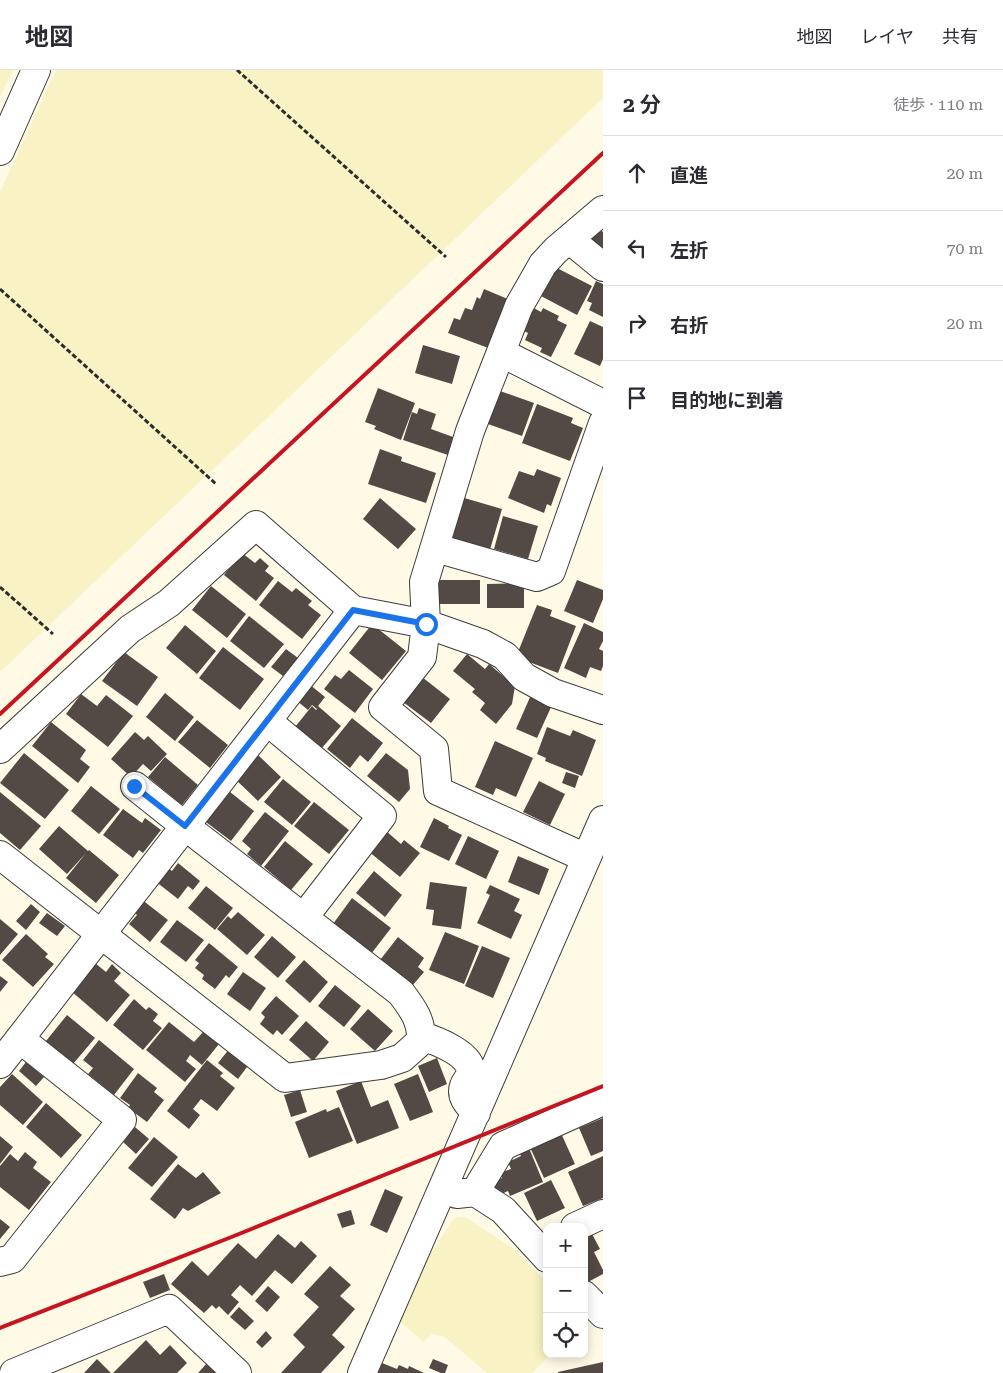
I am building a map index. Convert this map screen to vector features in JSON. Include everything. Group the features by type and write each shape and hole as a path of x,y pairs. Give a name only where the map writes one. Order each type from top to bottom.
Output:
{"street":[{"path":"0,151 36,70"},
{"path":"586,858 438,791 434,749 384,707 422,657 426,624 424,582 436,548 470,431 519,306 543,264 603,210"},
{"path":"569,239 603,267"},
{"path":"502,353 603,404"},
{"path":"436,548 537,577 551,571 603,423"},
{"path":"0,749 130,629 169,603 256,525 353,610 426,624 483,644 505,656 524,677 553,693 603,710"},
{"path":"0,1262 12,1259 122,1120 7,1050 101,935 353,610"},
{"path":"266,721 382,816 304,917"},
{"path":"0,855 285,1078 382,1065 402,1058 421,1041 422,1029 417,1014 401,993 134,786"},
{"path":"362,1373 603,820"},
{"path":"421,1036 436,1040 449,1047 465,1060 470,1068 470,1075 463,1090 465,1101 476,1113"},
{"path":"475,1192 503,1146 603,1102"},
{"path":"440,1195 475,1192 504,1210 542,1248"},
{"path":"584,1223 603,1214"},
{"path":"588,1299 603,1314"},
{"path":"14,1373 169,1309 237,1373"}],"path":[{"path":"237,70 446,257"},
{"path":"0,289 216,484"},
{"path":"0,587 53,634"}],"shaded area":[{"path":"0,70 13,70 0,97"},
{"path":"56,70 603,70 603,98 0,672 0,192"},
{"path":"465,1217 514,1249 543,1278 543,1358 546,1358 532,1373 487,1373 445,1337 432,1334 423,1342 395,1316 404,1294 454,1218"}],"building":[{"path":"598,228 603,232 603,257 586,244"},
{"path":"553,266 592,286 577,315 539,295"},
{"path":"596,281 603,284 603,317 589,310 592,303 587,301"},
{"path":"484,289 510,300 491,349 448,333 454,318 460,320 465,308 472,310 477,297 480,299"},
{"path":"532,307 541,312 543,308 559,316 557,320 567,325 551,357 540,352 542,348 525,340 528,333 520,329"},
{"path":"590,321 603,327 603,359 600,366 574,354"},
{"path":"423,345 460,356 452,384 415,373"},
{"path":"378,388 415,403 401,440 374,429 376,426 365,422"},
{"path":"497,390 534,403 522,436 485,423"},
{"path":"537,404 573,418 571,423 583,428 570,461 522,443"},
{"path":"419,408 436,414 431,429 453,437 448,455 403,440 412,412 417,414"},
{"path":"380,449 402,457 401,461 436,473 426,503 368,484"},
{"path":"537,469 561,478 551,506 547,504 544,513 508,498 519,471 534,476"},
{"path":"461,497 502,509 489,553 448,541"},
{"path":"380,498 416,529 398,549 363,519"},
{"path":"503,516 538,526 528,559 494,549"},
{"path":"242,553 255,563 260,558 269,566 265,571 274,578 256,601 224,575"},
{"path":"436,580 480,580 480,604 436,604"},
{"path":"577,580 603,590 603,599 593,623 564,611"},
{"path":"278,581 292,592 296,588 312,601 308,605 321,615 302,639 259,605"},
{"path":"524,583 524,608 487,608 487,584"},
{"path":"211,586 246,614 227,638 192,610"},
{"path":"537,605 552,610 550,616 576,626 558,673 516,657"},
{"path":"249,616 284,644 264,668 230,641"},
{"path":"584,623 603,632 603,641 599,649 603,651 603,666 601,671 590,667 586,678 564,668"},
{"path":"372,624 406,651 382,680 349,653"},
{"path":"185,625 216,651 197,674 166,648"},
{"path":"223,647 264,679 240,710 199,678"},
{"path":"286,649 298,658 283,676 271,667"},
{"path":"124,652 158,677 137,706 102,681"},
{"path":"467,654 485,669 489,664 515,686 512,704 496,724 480,710 485,703 472,692 475,689 453,671"},
{"path":"349,670 373,689 355,713 324,689 335,675 341,679"},
{"path":"422,677 450,699 431,723 403,702"},
{"path":"309,684 325,697 318,706 341,726 321,749 295,727 312,706 317,709 312,705 308,710 296,700"},
{"path":"165,693 194,717 175,741 146,717"},
{"path":"81,694 97,706 106,695 133,716 108,747 66,714"},
{"path":"531,695 552,705 537,738 516,729"},
{"path":"352,718 383,743 368,762 360,755 350,768 327,749"},
{"path":"197,720 228,745 210,768 178,742"},
{"path":"51,722 86,750 80,759 90,767 78,783 32,746"},
{"path":"547,727 570,736 573,730 596,740 582,776 545,761 546,758 537,754"},
{"path":"135,732 144,740 148,736 167,754 151,771 143,764 131,777 111,759"},
{"path":"495,741 533,758 516,797 496,788 493,795 475,787"},
{"path":"24,753 69,790 45,819 0,783"},
{"path":"386,753 408,770 410,789 399,802 367,776"},
{"path":"258,755 281,777 258,801 235,779"},
{"path":"165,757 198,785 182,805 148,777"},
{"path":"566,772 579,776 575,788 562,783"},
{"path":"283,779 311,802 292,825 264,802"},
{"path":"539,781 565,794 550,825 523,812"},
{"path":"91,786 120,809 99,834 71,811"},
{"path":"0,792 41,826 20,850 0,833"},
{"path":"230,792 254,811 231,841 206,822"},
{"path":"314,802 349,830 329,854 294,826"},
{"path":"123,809 142,823 145,818 161,830 143,853 139,850 133,858 103,835"},
{"path":"265,812 289,831 261,866 247,854 251,849 242,841"},
{"path":"434,818 462,835 449,861 420,847"},
{"path":"59,826 119,875 96,903 66,878 86,853 67,874 39,849"},
{"path":"385,830 401,844 404,840 420,853 400,877 368,851"},
{"path":"468,836 499,851 486,879 455,864"},
{"path":"285,841 313,864 291,890 264,867"},
{"path":"518,856 549,869 539,895 508,882"},
{"path":"178,863 200,881 193,890 188,886 178,899 155,881 166,866 172,871"},
{"path":"374,871 402,895 385,917 356,893"},
{"path":"430,882 467,887 461,929 432,925 434,910 426,909"},
{"path":"490,885 520,899 514,911 522,915 511,939 477,923 490,895 486,893"},
{"path":"206,886 233,908 215,930 188,908"},
{"path":"352,898 391,928 371,954 333,924"},
{"path":"141,899 168,920 150,942 129,924 137,915 132,910"},
{"path":"31,904 40,912 26,930 16,921"},
{"path":"238,912 265,935 247,955 217,929 228,916 231,919"},
{"path":"47,913 65,926 57,936 39,923"},
{"path":"0,919 18,934 0,955"},
{"path":"177,920 204,940 186,962 160,942"},
{"path":"445,932 479,946 464,984 429,970"},
{"path":"26,934 48,954 45,957 54,964 33,987 2,960"},
{"path":"272,936 296,957 278,978 254,957"},
{"path":"398,937 424,958 418,967 424,972 412,986 380,960"},
{"path":"209,943 238,967 229,978 226,975 215,989 202,979 204,975 195,968 199,963 195,960"},
{"path":"482,946 510,958 493,998 465,986"},
{"path":"304,960 328,982 310,1003 285,981"},
{"path":"95,963 106,972 112,964 121,973 114,981 130,995 107,1022 71,991"},
{"path":"243,972 266,988 250,1011 227,994"},
{"path":"0,976 8,982 0,992"},
{"path":"335,985 361,1006 344,1027 318,1006"},
{"path":"276,996 299,1016 282,1035 277,1030 273,1035 260,1024 265,1017 261,1013"},
{"path":"134,999 146,1010 149,1007 158,1014 153,1021 162,1028 143,1050 113,1025"},
{"path":"368,1009 393,1031 375,1051 350,1029"},
{"path":"67,1015 95,1038 73,1064 46,1041"},
{"path":"306,1021 329,1042 313,1061 289,1040"},
{"path":"169,1022 194,1042 204,1031 219,1044 202,1065 190,1055 186,1061 196,1069 185,1082 146,1050"},
{"path":"99,1040 134,1069 114,1095 88,1074 93,1068 83,1060"},
{"path":"230,1048 250,1063 238,1079 218,1063"},
{"path":"437,1058 447,1084 429,1092 418,1066"},
{"path":"207,1060 223,1073 220,1076 235,1088 217,1111 201,1099 193,1109 200,1115 189,1129 167,1111"},
{"path":"26,1062 44,1077 36,1086 19,1071"},
{"path":"138,1073 157,1088 154,1092 164,1100 147,1122 128,1108 130,1105 120,1098"},
{"path":"12,1074 43,1102 23,1125 0,1105 0,1087"},
{"path":"418,1074 433,1112 410,1121 394,1084"},
{"path":"361,1081 371,1107 388,1100 399,1128 357,1144 336,1091"},
{"path":"300,1090 307,1112 291,1117 284,1095"},
{"path":"46,1103 82,1135 61,1158 26,1127"},
{"path":"339,1107 353,1141 309,1158 295,1122 326,1109 327,1112"},
{"path":"603,1118 603,1151 591,1156 579,1128"},
{"path":"135,1127 149,1139 136,1154 122,1141"},
{"path":"560,1131 575,1164 544,1178 529,1145"},
{"path":"0,1136 13,1147 0,1164"},
{"path":"154,1137 178,1157 152,1187 128,1168"},
{"path":"529,1148 543,1182 510,1196 508,1191 497,1196 491,1183 502,1178 500,1173 511,1169 508,1162 521,1156 519,1152"},
{"path":"25,1152 37,1162 33,1168 51,1182 29,1210 0,1187 0,1166 10,1154 18,1161"},
{"path":"603,1156 603,1198 583,1206 568,1172"},
{"path":"178,1164 196,1178 203,1172 221,1193 188,1211 183,1208 175,1219 150,1199"},
{"path":"551,1180 565,1208 537,1221 524,1193"},
{"path":"385,1189 403,1197 387,1233 370,1225"},
{"path":"351,1210 355,1224 342,1228 337,1214"},
{"path":"0,1219 10,1227 0,1239"},
{"path":"278,1234 295,1248 301,1241 317,1256 292,1284 275,1270 252,1296 240,1285 231,1295 239,1302 228,1315 219,1306 216,1309 212,1305 204,1313 171,1284 192,1261 208,1276 238,1243 256,1259"},
{"path":"592,1234 600,1249 594,1252 603,1270 603,1274 588,1282 588,1268 588,1236"},
{"path":"330,1266 351,1285 340,1296 355,1309 332,1335 345,1347 321,1373 281,1373 305,1347 293,1335 319,1307 304,1294"},
{"path":"164,1274 170,1290 150,1298 143,1282"},
{"path":"268,1286 280,1297 267,1312 255,1301"},
{"path":"239,1307 254,1321 245,1330 230,1317"},
{"path":"266,1331 272,1338 262,1348 256,1342"},
{"path":"146,1340 160,1355 170,1345 187,1363 177,1373 113,1373"},
{"path":"97,1359 111,1373 84,1373"},
{"path":"433,1359 448,1365 445,1373 429,1368"},
{"path":"208,1362 217,1370 215,1373 198,1373"},
{"path":"603,1362 603,1373 558,1373 558,1372"},
{"path":"382,1363 397,1369 399,1365 408,1369 409,1366 424,1373 378,1373"}],"railway":[{"path":"0,714 603,153"},
{"path":"0,1328 234,1236 603,1086"}],"route":[{"path":"134,786 185,826 353,610 426,624"}]}
